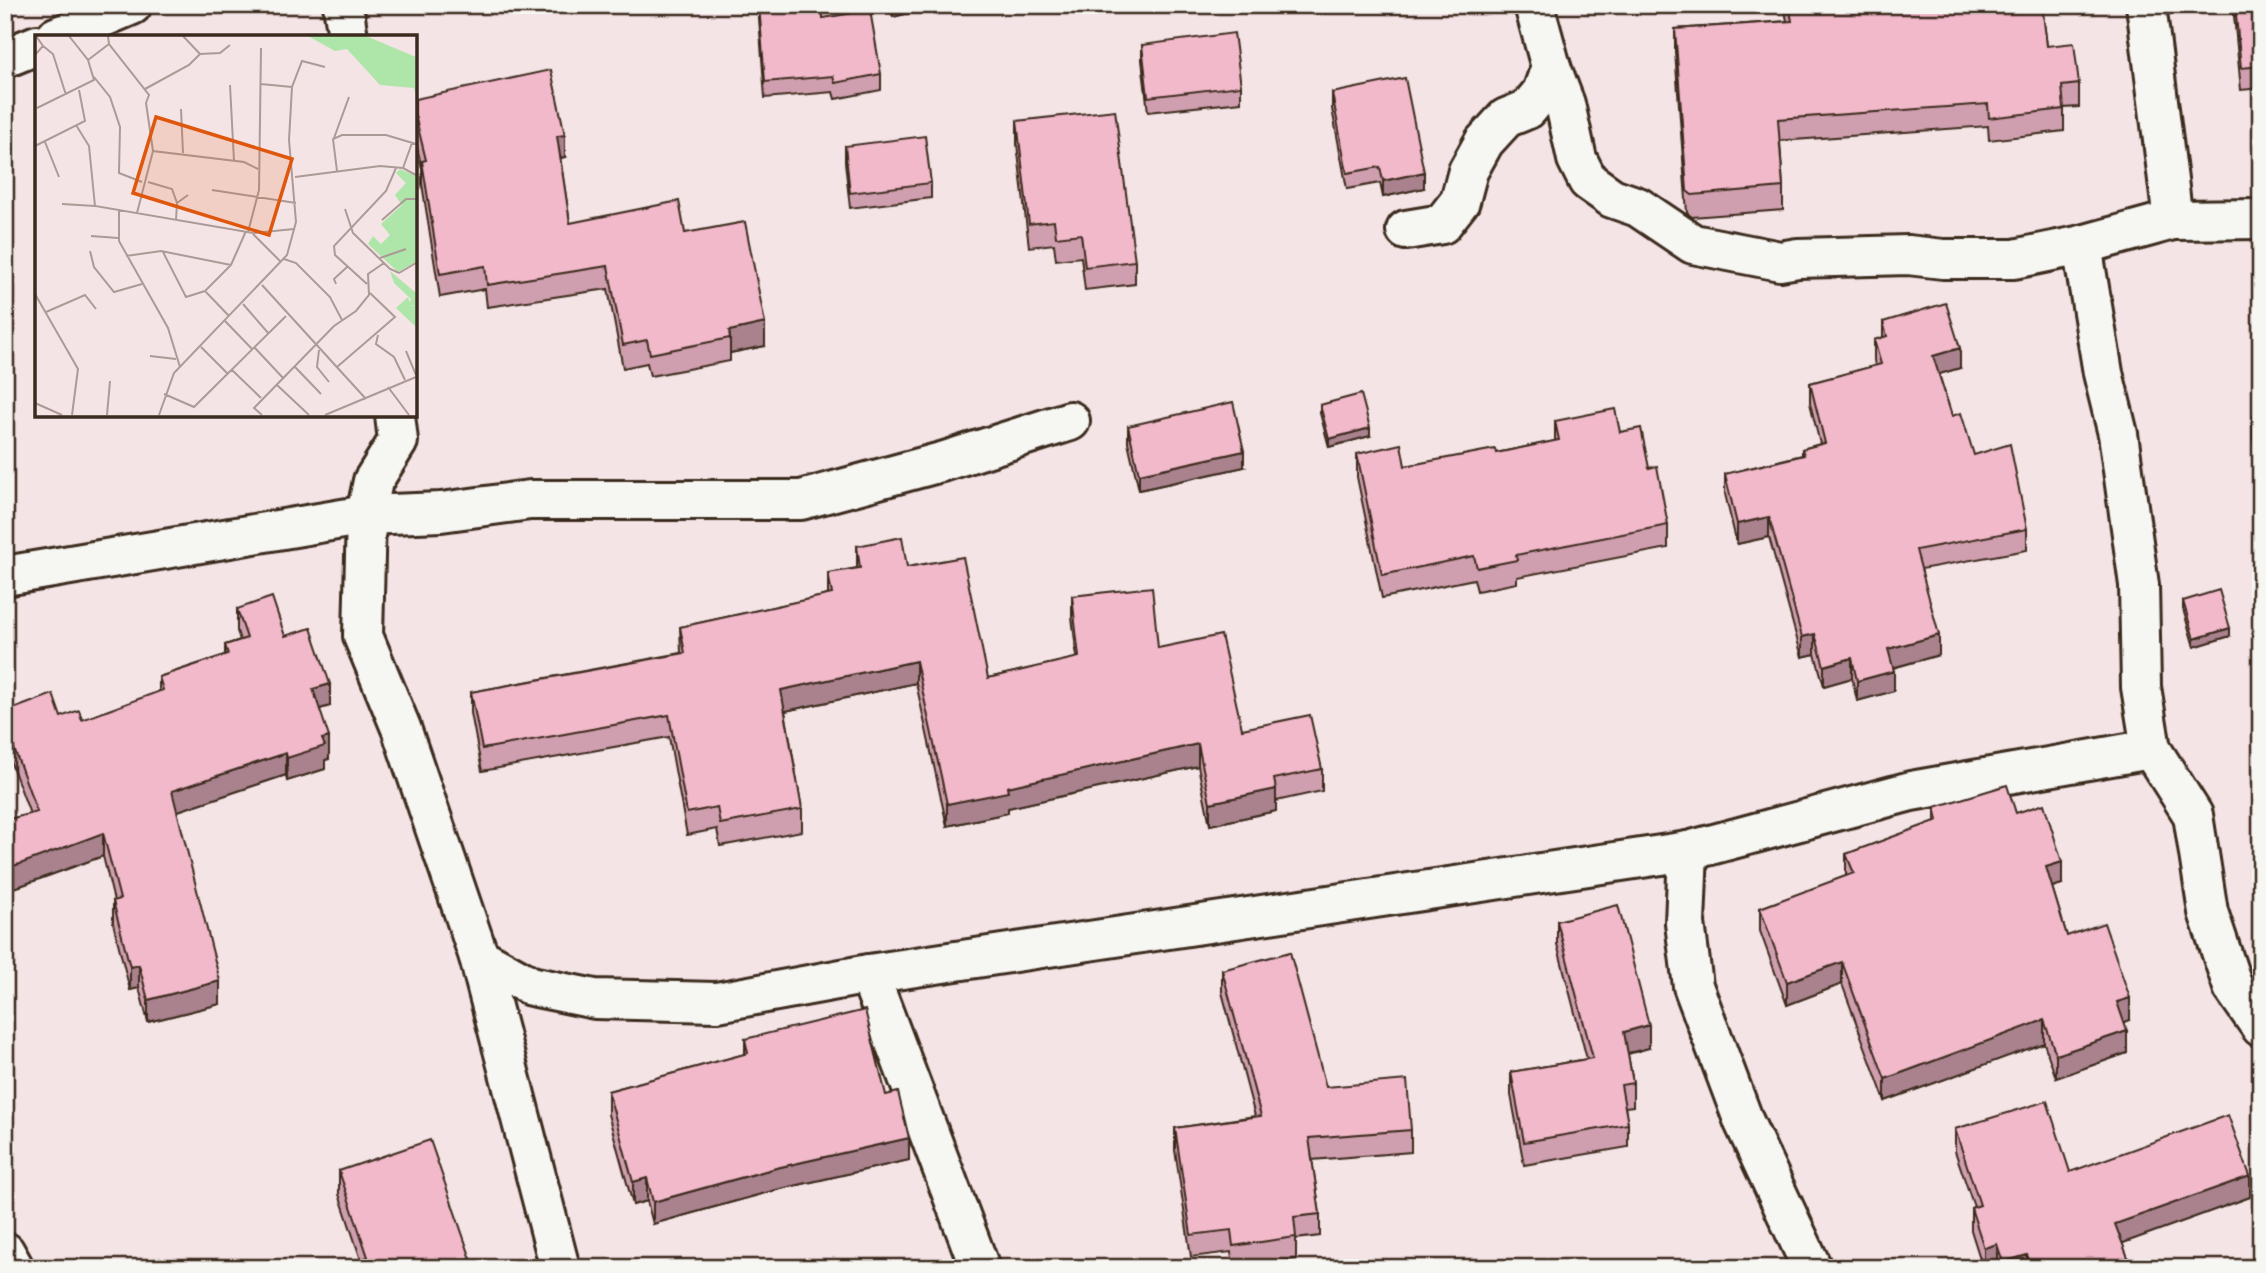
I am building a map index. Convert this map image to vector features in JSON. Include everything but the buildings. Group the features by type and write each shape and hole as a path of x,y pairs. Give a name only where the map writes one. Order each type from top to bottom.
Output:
{"street":[{"path":"61,35 132,5"},
{"path":"343,5 348,35"},
{"path":"1534,5 1564,104 1577,159 1588,181 1612,198 1638,207 1693,244 1780,261 1798,258 1908,255 1943,259 2014,258 2082,245 2173,220 2261,219"},
{"path":"2146,5 2173,220"},
{"path":"5,58 35,46"},
{"path":"1406,230 1441,223 1460,201 1468,171 1484,142 1506,118 1528,109 1542,92 1551,67"},
{"path":"2082,245 2103,373 2118,434 2139,586 2141,687 2151,748 2193,815 2208,912 2233,987 2261,1027"},
{"path":"395,416 398,441 373,481 366,515 363,636 401,728 479,957 560,1268"},
{"path":"5,576 366,515 440,512 530,500 800,500 945,461 1070,421"},
{"path":"479,957 531,986 595,999 717,1002 869,974 1688,851 1912,791 2151,748"},
{"path":"1688,851 1685,923 1693,986 1744,1122 1812,1268"},
{"path":"869,974 980,1268"},
{"path":"5,1252 14,1268"}]}
